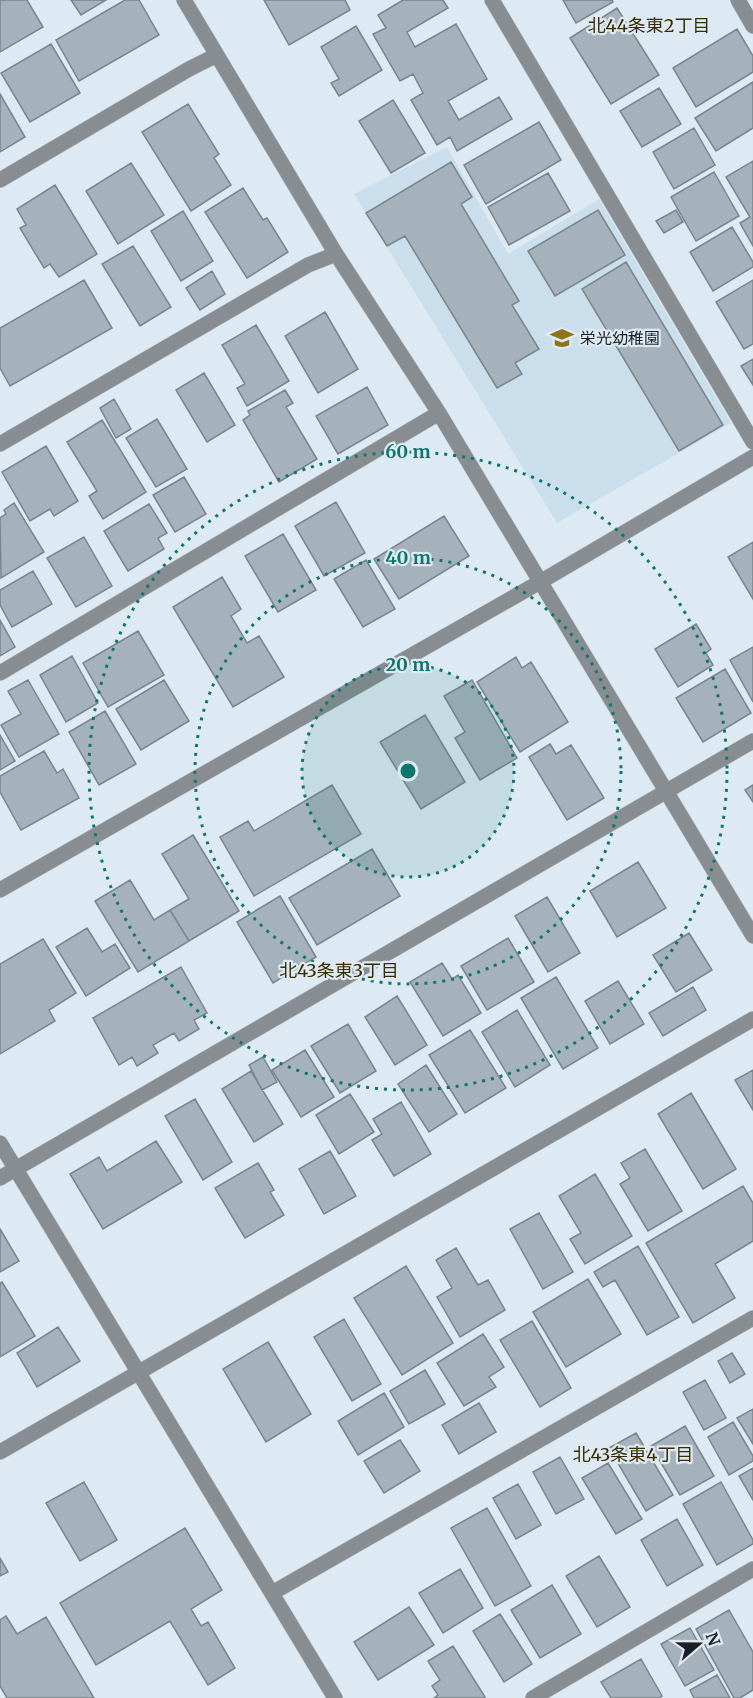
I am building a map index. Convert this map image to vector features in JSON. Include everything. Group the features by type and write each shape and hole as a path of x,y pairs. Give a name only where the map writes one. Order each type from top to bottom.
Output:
{"street":[{"path":"184,0 336,254 439,413 753,936"},
{"path":"492,0 753,442"},
{"path":"738,0 753,26"},
{"path":"0,180 189,69 217,55"},
{"path":"0,444 308,266 336,254"},
{"path":"0,673 439,413"},
{"path":"0,890 540,582 753,457"},
{"path":"0,1178 753,741"},
{"path":"0,1452 753,1019"},
{"path":"0,1143 335,1698"},
{"path":"272,1593 753,1318"},
{"path":"533,1698 753,1569"}],"shaded area":[{"name":"栄光幼稚園","path":"447,147 508,254 599,199 731,423 557,523 354,194"}],"building":[{"path":"0,0 27,0 43,27 0,52"},
{"path":"71,0 106,0 81,15"},
{"path":"125,0 139,0 159,35 79,81 56,40"},
{"path":"264,0 345,0 350,10 289,45"},
{"path":"403,0 443,0 448,8 407,32 415,47 456,24 487,79 448,101 459,120 499,97 512,119 457,151 450,137 437,145 411,100 423,93 413,74 400,81 373,34 386,28 378,15"},
{"path":"563,0 612,0 613,2 576,23"},
{"path":"617,8 659,75 611,104 570,38"},
{"path":"356,26 382,70 339,96 331,83 339,79 321,47"},
{"path":"737,29 753,56 753,72 696,107 673,68"},
{"path":"51,44 80,93 30,122 1,73"},
{"path":"753,82 753,128 716,151 695,118"},
{"path":"659,88 681,124 642,147 620,111"},
{"path":"0,94 25,137 0,152"},
{"path":"393,100 425,153 391,173 359,121"},
{"path":"188,104 219,154 214,158 231,185 191,211 142,132"},
{"path":"539,122 561,160 486,204 464,165"},
{"path":"694,128 715,165 674,189 653,152"},
{"path":"753,161 753,246 740,223 750,217 726,177"},
{"path":"451,162 472,197 461,204 519,301 512,305 539,349 515,363 522,374 497,388 405,236 387,246 366,213"},
{"path":"131,163 164,215 118,244 86,191"},
{"path":"714,172 739,216 696,241 671,197"},
{"path":"548,173 570,211 509,245 488,207"},
{"path":"55,185 97,254 59,277 50,264 44,268 20,228 26,225 17,209"},
{"path":"243,188 263,220 267,218 288,252 247,278 205,212"},
{"path":"598,210 625,255 555,296 528,251"},
{"path":"676,210 683,222 664,233 656,221"},
{"path":"183,211 213,261 181,281 151,231"},
{"path":"732,227 753,262 753,267 713,291 690,252"},
{"path":"133,246 171,307 140,326 102,264"},
{"path":"626,262 723,425 679,451 582,289"},
{"path":"212,271 225,294 200,310 186,288"},
{"path":"84,280 112,328 10,386 0,368 0,328"},
{"path":"753,280 753,344 744,349 716,302"},
{"path":"325,312 358,369 318,393 285,336"},
{"path":"256,325 289,381 247,406 237,388 245,384 222,345"},
{"path":"753,359 753,385 741,366"},
{"path":"204,373 235,425 207,442 176,390"},
{"path":"367,387 388,425 338,454 316,416"},
{"path":"285,390 293,403 286,407 317,459 279,482 243,420 250,415 248,411"},
{"path":"114,399 131,429 116,438 100,408"},
{"path":"157,419 187,469 156,487 126,438"},
{"path":"102,420 146,492 103,519 89,496 97,491 67,442"},
{"path":"46,446 78,501 54,516 50,509 30,521 2,472"},
{"path":"184,477 206,514 175,532 153,495"},
{"path":"336,502 365,553 324,576 295,526"},
{"path":"14,503 44,552 1,578 0,518 6,514 4,510"},
{"path":"149,504 167,533 158,538 164,549 128,571 104,531"},
{"path":"444,516 469,556 399,599 374,559"},
{"path":"283,534 316,590 278,612 245,556"},
{"path":"84,537 112,586 76,607 47,558"},
{"path":"753,542 753,599 728,557"},
{"path":"366,560 395,609 363,627 334,579"},
{"path":"33,571 52,604 12,627 0,605 0,590"},
{"path":"222,577 241,609 231,616 247,643 259,636 284,677 233,707 173,607"},
{"path":"0,620 15,647 0,656"},
{"path":"696,624 711,649 706,653 713,665 678,687 655,649"},
{"path":"138,631 164,675 108,707 83,663"},
{"path":"753,647 753,702 730,660"},
{"path":"72,656 98,703 66,722 40,675"},
{"path":"516,657 522,668 531,662 568,722 520,752 477,682"},
{"path":"725,669 751,713 703,742 676,698"},
{"path":"28,680 59,734 19,757 1,725 21,714 8,691"},
{"path":"164,680 189,721 141,750 116,709"},
{"path":"472,680 517,758 480,780 455,738 465,732 444,696"},
{"path":"105,711 136,764 99,785 69,732"},
{"path":"425,715 465,782 421,809 380,742"},
{"path":"0,735 15,761 0,770"},
{"path":"550,744 556,754 571,745 604,798 567,820 529,757"},
{"path":"44,751 57,773 63,769 79,798 21,830 0,792 0,776"},
{"path":"332,785 361,834 254,896 220,837 248,821 254,831"},
{"path":"753,785 753,802 745,790"},
{"path":"193,835 239,911 189,941 170,910 189,899 162,854"},
{"path":"372,849 400,896 317,945 289,898"},
{"path":"638,862 666,908 617,937 590,891"},
{"path":"130,880 154,920 170,910 189,941 138,972 95,901"},
{"path":"280,896 316,957 273,983 237,922"},
{"path":"547,897 580,953 548,972 515,916"},
{"path":"87,928 102,952 115,944 130,968 86,996 56,947"},
{"path":"689,933 712,970 676,992 653,955"},
{"path":"508,938 534,982 487,1010 461,966"},
{"path":"43,939 76,993 49,1010 55,1021 0,1054 0,964"},
{"path":"442,963 452,979 458,975 481,1013 443,1036 410,982"},
{"path":"181,967 207,1013 194,1020 199,1029 179,1041 174,1033 153,1045 158,1053 137,1066 132,1057 119,1065 93,1018"},
{"path":"556,977 598,1048 563,1069 521,998"},
{"path":"618,981 644,1024 610,1044 585,1001"},
{"path":"693,987 706,1010 663,1036 649,1013"},
{"path":"397,996 427,1045 395,1065 365,1017"},
{"path":"517,1010 550,1065 515,1087 482,1032"},
{"path":"348,1024 376,1071 340,1093 311,1046"},
{"path":"470,1030 506,1088 465,1113 429,1055"},
{"path":"305,1050 334,1097 301,1117 272,1070"},
{"path":"263,1057 277,1082 262,1090 249,1065"},
{"path":"426,1065 457,1114 429,1132 398,1084"},
{"path":"753,1070 753,1110 735,1080"},
{"path":"251,1071 283,1124 254,1142 222,1089"},
{"path":"691,1093 736,1169 703,1189 658,1114"},
{"path":"350,1094 374,1132 339,1154 316,1115"},
{"path":"195,1099 232,1162 203,1180 165,1116"},
{"path":"401,1102 431,1154 394,1176 372,1140 382,1134 373,1119"},
{"path":"156,1141 182,1182 103,1229 70,1174 99,1157 107,1171"},
{"path":"645,1149 682,1211 648,1231 620,1184 630,1178 621,1163"},
{"path":"330,1151 356,1196 324,1214 299,1169"},
{"path":"258,1163 274,1190 270,1192 284,1215 245,1238 215,1188"},
{"path":"595,1174 632,1236 585,1264 570,1239 581,1233 559,1196"},
{"path":"743,1186 753,1203 753,1241 715,1264 735,1298 693,1323 646,1243"},
{"path":"539,1213 573,1272 543,1289 510,1229"},
{"path":"0,1229 19,1261 0,1272"},
{"path":"638,1246 679,1317 647,1335 615,1280 603,1287 594,1272"},
{"path":"456,1248 478,1285 488,1280 505,1310 460,1337 437,1297 452,1288 436,1260"},
{"path":"406,1266 453,1343 402,1375 354,1298"},
{"path":"588,1279 621,1334 566,1367 533,1312"},
{"path":"2,1282 35,1336 0,1357 0,1283"},
{"path":"344,1319 381,1384 352,1401 314,1337"},
{"path":"532,1321 571,1388 540,1407 500,1340"},
{"path":"58,1327 80,1361 37,1387 17,1353"},
{"path":"483,1334 504,1367 489,1377 496,1387 464,1406 437,1363"},
{"path":"268,1342 311,1414 266,1442 223,1369"},
{"path":"732,1353 745,1374 730,1383 718,1361"},
{"path":"425,1370 445,1404 409,1424 390,1391"},
{"path":"705,1380 726,1418 704,1430 683,1392"},
{"path":"384,1393 404,1427 358,1455 338,1421"},
{"path":"479,1403 496,1432 459,1454 442,1425"},
{"path":"753,1409 753,1444 737,1418"},
{"path":"733,1422 753,1456 753,1461 729,1475 708,1437"},
{"path":"685,1426 714,1476 680,1495 651,1446"},
{"path":"636,1433 673,1495 646,1511 609,1448"},
{"path":"400,1440 420,1471 384,1493 364,1461"},
{"path":"560,1457 584,1499 556,1514 533,1472"},
{"path":"608,1463 642,1519 616,1534 582,1478"},
{"path":"753,1468 753,1500 739,1476"},
{"path":"84,1482 117,1540 80,1561 46,1503"},
{"path":"721,1482 753,1540 753,1544 717,1565 683,1504"},
{"path":"518,1484 541,1525 516,1539 493,1498"},
{"path":"487,1508 531,1586 495,1606 451,1528"},
{"path":"677,1519 703,1565 667,1586 641,1540"},
{"path":"185,1528 222,1590 191,1609 201,1626 208,1622 235,1668 208,1685 170,1621 96,1665 60,1603"},
{"path":"599,1556 630,1607 597,1627 566,1576"},
{"path":"0,1558 8,1572 0,1576"},
{"path":"460,1569 483,1608 443,1633 419,1593"},
{"path":"552,1585 581,1634 540,1658 511,1610"},
{"path":"409,1607 434,1645 378,1680 354,1642"},
{"path":"729,1610 753,1652 753,1690 740,1698 734,1698 696,1629"},
{"path":"500,1614 532,1664 504,1682 473,1631"},
{"path":"6,1616 17,1634 46,1617 94,1698 7,1698 0,1686 0,1620"},
{"path":"690,1628 714,1670 685,1686 661,1644"},
{"path":"453,1646 485,1697 434,1698 438,1695 432,1686 440,1680 428,1661"},
{"path":"641,1659 662,1696 659,1698 611,1698 601,1682"},
{"path":"717,1675 730,1698 694,1698 690,1690"}],"place":[{"name":"栄光幼稚園","path":"562,338"}],"district":[{"name":"北44条東2丁目","path":"649,25"},
{"name":"北43条東3丁目","path":"339,970"},
{"name":"北43条東4丁目","path":"633,1454"}]}
